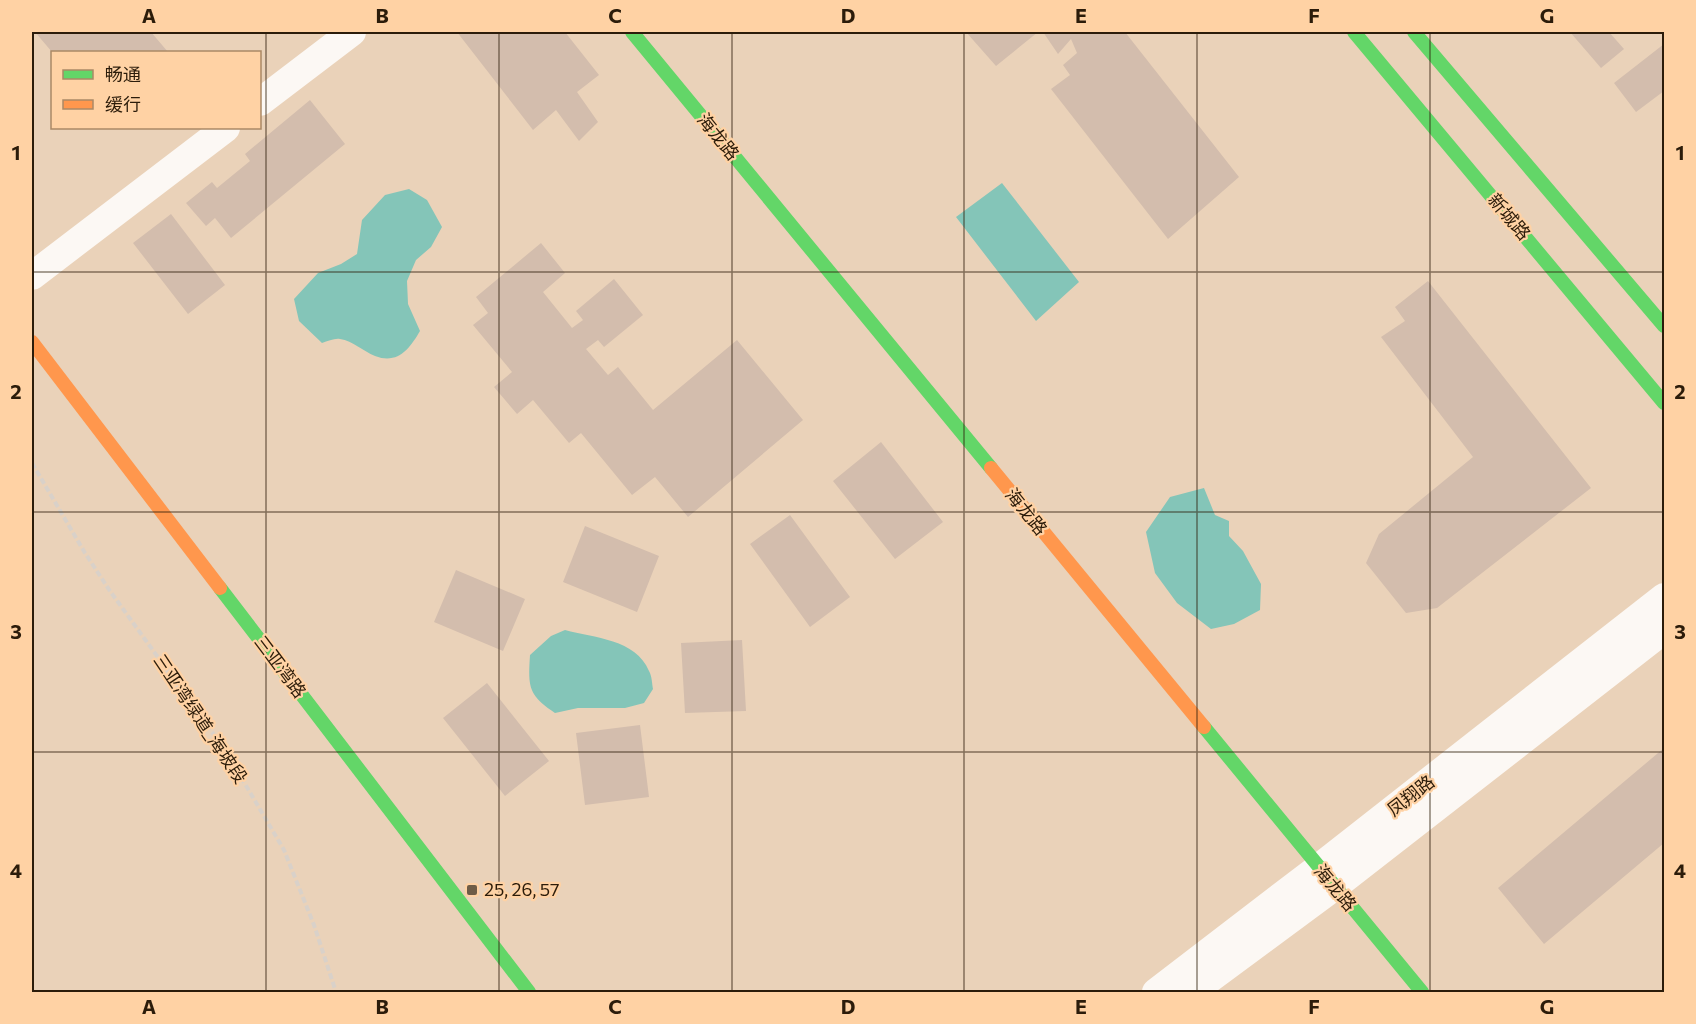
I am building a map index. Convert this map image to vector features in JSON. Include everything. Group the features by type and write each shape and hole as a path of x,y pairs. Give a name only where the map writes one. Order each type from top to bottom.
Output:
{"main road":[{"name":"海龙路","path":"632,32 1422,993"},
{"name":"新城路","path":"1354,32 1665,403"},
{"path":"1414,32 1665,326"},
{"name":"三亚湾路","path":"32,342 529,993"}],"street":[{"path":"261,101 352,32"},
{"path":"32,276 225,129"},
{"name":"凤翔路","path":"1192,993 1326,878 1665,597"},
{"name":"凤翔路","path":"1156,993 1326,878 1665,630"}],"path":[{"name":"三亚湾绿道_海坡段","path":"32,463 110,591 225,750 284,850 314,925 336,993"}],"water":[{"path":"1002,183 1079,282 1036,321 956,217"},
{"path":"409,189 427,200 442,227 431,247 416,260 407,281 408,304 420,331 407,349 397,357 390,358 375,356 340,339 322,343 299,321 294,299 318,273 341,264 357,254 362,220 385,195"},
{"path":"1204,488 1215,515 1229,521 1229,536 1243,551 1261,584 1260,610 1234,624 1211,629 1177,603 1155,573 1146,532 1170,497"},
{"path":"565,630 624,646 643,660 650,673 653,689 644,703 625,708 578,708 555,713 539,701 530,683 530,655 551,636"}],"building":[{"path":"35,32 151,32 167,51 51,51"},
{"path":"457,32 565,32 599,75 577,92 598,122 579,141 556,110 533,130"},
{"path":"966,32 1038,32 996,66"},
{"path":"1043,32 1125,32 1239,177 1168,239 1051,89 1070,75 1063,65 1077,53 1071,39 1058,54"},
{"path":"1570,32 1609,32 1624,49 1601,68"},
{"path":"1664,44 1664,91 1636,112 1614,83"},
{"path":"310,100 345,144 231,238 215,218 206,226 186,203 212,182 217,188 250,161 245,154"},
{"path":"171,214 225,285 188,314 133,243"},
{"path":"541,243 565,273 543,292 572,328 583,320 576,311 614,279 643,315 604,347 598,340 586,349 608,375 618,367 653,410 737,340 803,420 688,517 655,477 632,495 581,433 569,443 533,400 517,414 494,387 512,372 473,325 488,313 476,297"},
{"path":"1428,281 1591,488 1437,608 1406,613 1366,563 1379,534 1473,457 1381,337 1405,321 1395,307"},
{"path":"881,442 943,522 895,559 833,481"},
{"path":"790,515 850,597 810,627 750,544"},
{"path":"585,526 659,556 637,612 563,582"},
{"path":"456,570 525,599 503,651 434,622"},
{"path":"742,640 746,711 685,713 681,643"},
{"path":"487,683 549,761 505,796 443,718"},
{"path":"640,725 649,797 585,805 576,733"},
{"path":"1664,748 1664,843 1544,944 1498,888"}],"traffic: fast":[{"path":"632,32 991,468"},
{"path":"1354,32 1664,403"},
{"path":"1414,32 1664,326"},
{"path":"220,588 529,992"},
{"path":"1204,727 1422,992"}],"traffic: slow":[{"path":"32,342 220,588"},
{"path":"991,468 1204,727"}],"place":[{"name":"25, 26, 57","path":"472,890"}]}
